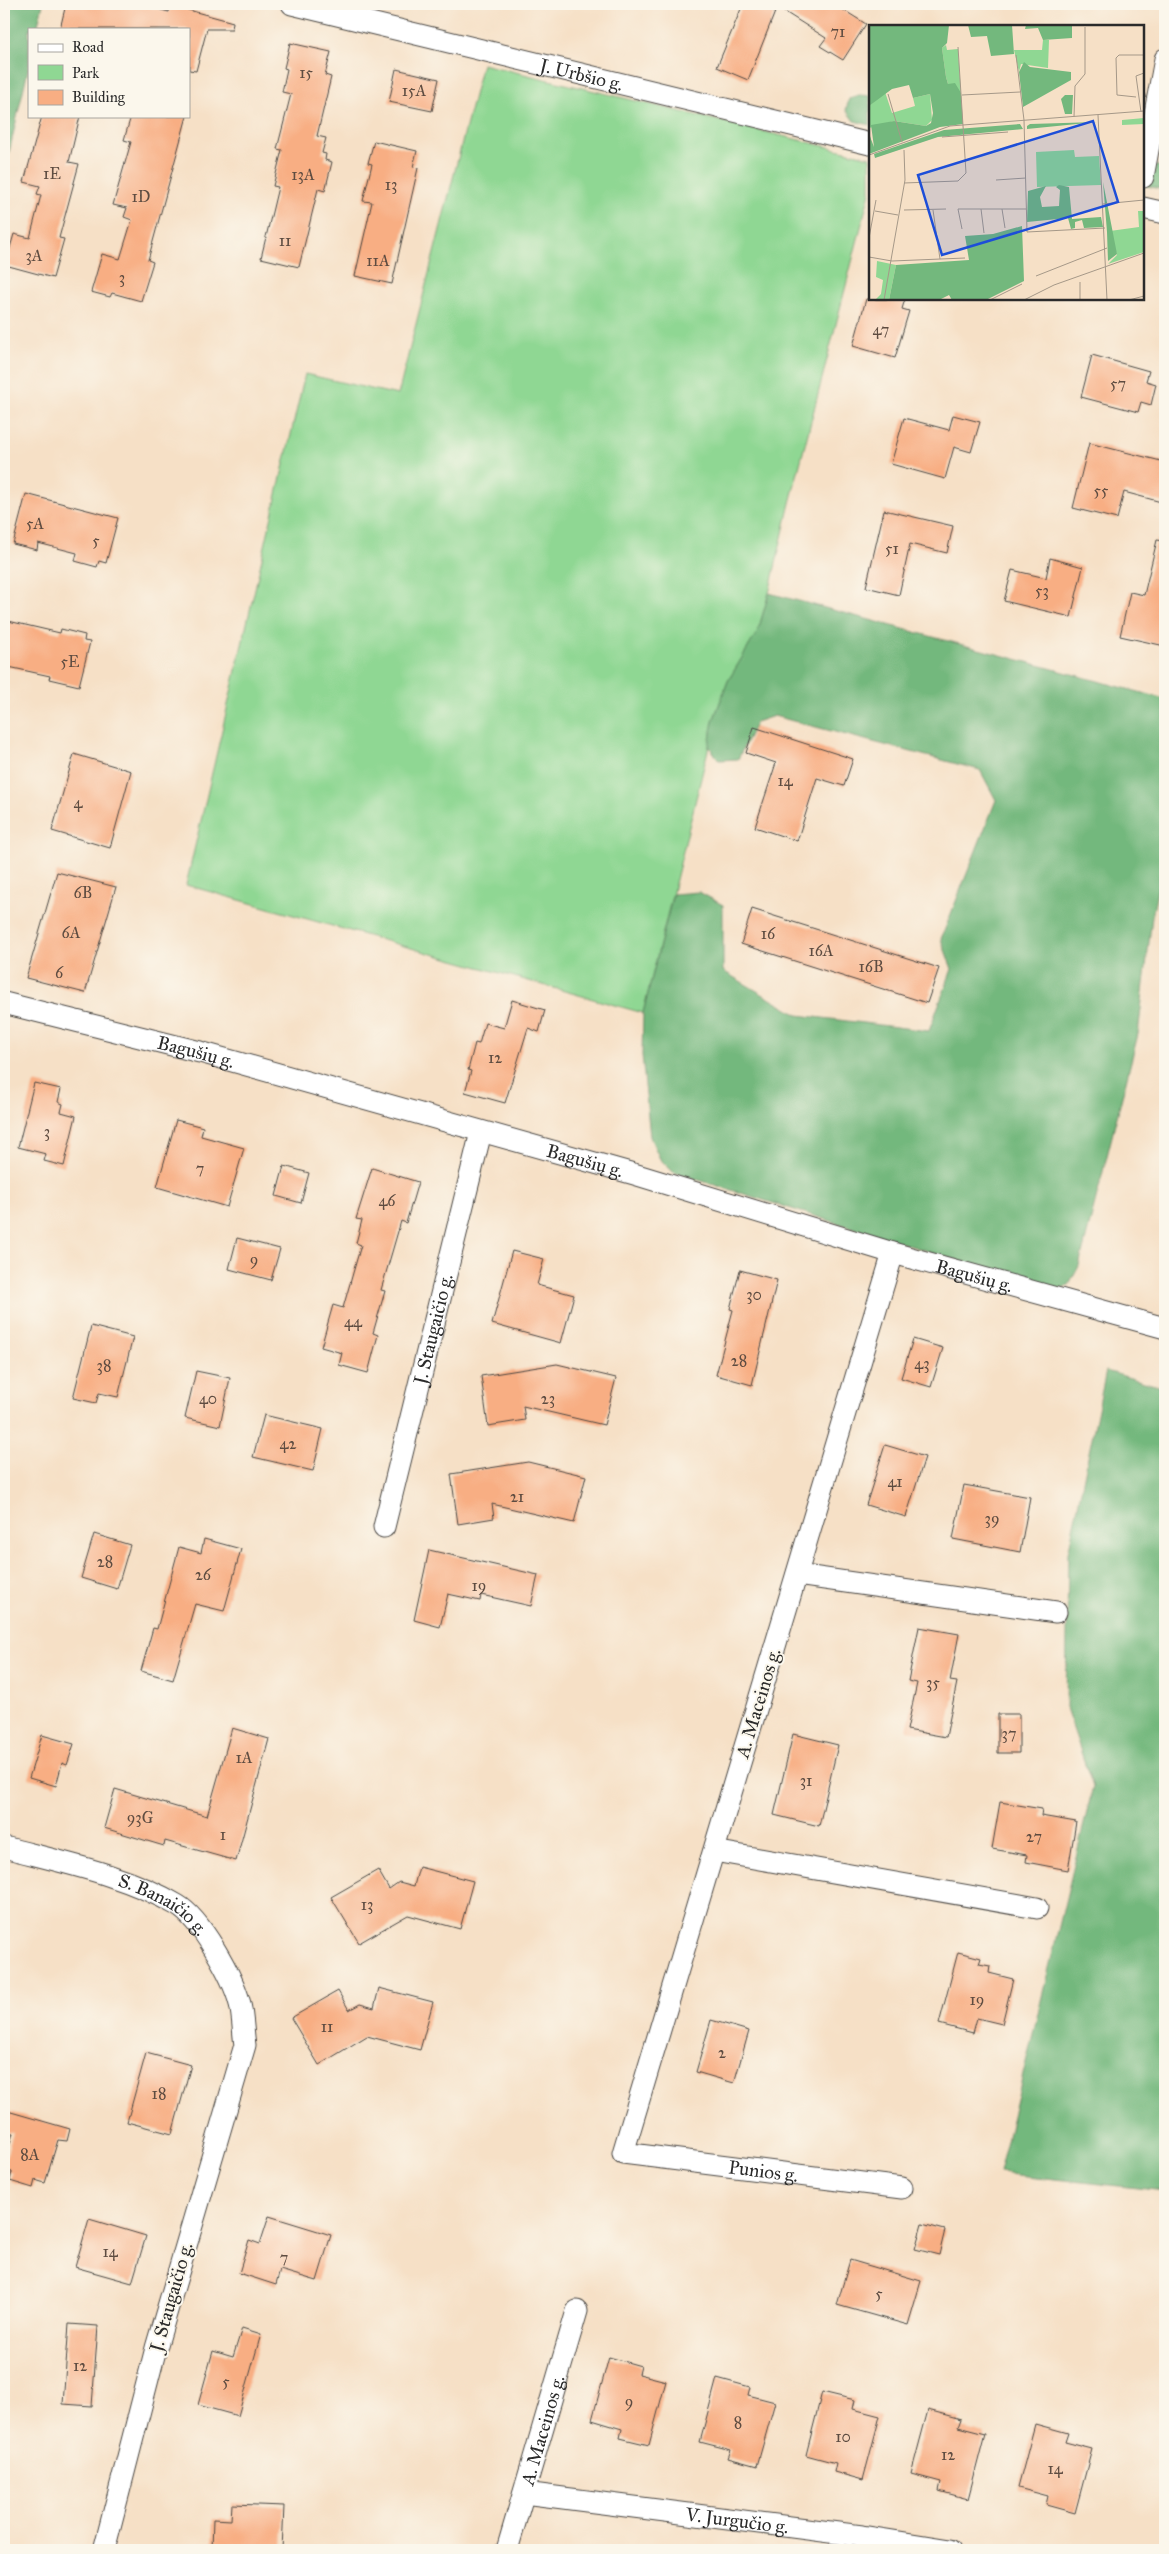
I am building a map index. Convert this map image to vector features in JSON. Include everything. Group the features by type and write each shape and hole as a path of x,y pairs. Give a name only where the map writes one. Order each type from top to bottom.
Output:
{"street":[{"name":"J. Urbšio g.","path":"292,4 869,144"},
{"path":"1144,172 1165,59"},
{"path":"1144,208 1165,213"},
{"name":"Bagušių g.","path":"4,1003 200,1052 634,1174 893,1253 1165,1328"},
{"name":"J. Staugaičio g.","path":"384,1527 481,1132"},
{"name":"A. Maceinos g.","path":"623,2153 893,1253"},
{"path":"797,1575 1056,1612"},
{"name":"S. Banaičio g.","path":"4,1847 110,1875 178,1906 206,1935 231,1980 240,2004 245,2045"},
{"path":"714,1851 1037,1908"},
{"name":"J. Staugaičio g.","path":"104,2550 156,2348 245,2045"},
{"name":"Punios g.","path":"623,2153 902,2188"},
{"name":"A. Maceinos g.","path":"507,2550 577,2311"},
{"name":"V. Jurgučio g.","path":"524,2493 862,2536 950,2550"}],"green space":[{"path":"4,4 43,4 37,28 28,28 28,69 4,174"},
{"path":"482,64 869,157 869,196 790,503 769,593 758,631 728,681 713,721 709,746 643,1013 186,885 305,374 398,395"},
{"path":"859,95 869,96 869,125 854,121 846,110 849,99"},
{"path":"1144,162 1165,168 1165,190 1144,185"},
{"path":"769,593 1165,699 1165,851 1152,917 1138,1034 1079,1266 1069,1285 1056,1291 673,1172 660,1159 650,1137 642,1055 643,1013 673,894 699,892 723,905 723,971 798,1015 929,1031 952,969 941,939 996,800 980,770 774,716 756,722 738,759 719,760 709,746 713,721 728,681 758,631"},
{"path":"1106,1371 1165,1388 1165,2191 999,2173 1093,1787 1066,1708 1068,1553"}],"building":[{"path":"66,4 138,4 169,12 170,5 233,22 232,29 207,29 196,71 190,70 190,28 60,28"},
{"path":"743,4 834,4 866,24 843,60 820,46 826,38 777,7 748,80 717,67"},
{"path":"290,43 331,52 325,75 331,77 317,136 326,138 322,153 326,154 325,160 332,162 325,191 318,189 299,267 261,258 278,187 273,186 282,150 277,149 291,94 282,92 287,69 284,68"},
{"path":"396,69 439,79 432,111 389,102"},
{"path":"41,118 80,118 69,162 79,164 59,238 64,239 53,278 5,265 14,234 30,238 41,195 37,194 40,186 24,182"},
{"path":"130,118 186,118 148,260 153,262 141,301 112,293 110,297 91,292 102,254 120,259 132,220 124,217 127,208 113,205 131,142 124,140"},
{"path":"374,141 417,151 413,167 418,168 392,284 355,276 372,202 363,201 372,164 368,163"},
{"path":"866,299 905,300 902,309 909,311 895,358 853,346"},
{"path":"1092,355 1149,371 1146,381 1156,384 1151,405 1141,402 1138,412 1081,397"},
{"path":"953,415 980,422 971,452 954,447 945,479 891,464 904,418 949,430"},
{"path":"1089,443 1165,462 1165,503 1124,492 1117,519 1073,508"},
{"path":"26,494 118,518 106,563 99,561 97,567 75,561 77,553 38,543 37,550 13,544"},
{"path":"884,510 953,526 947,553 910,544 899,595 866,587"},
{"path":"1157,540 1165,541 1165,646 1120,636 1130,592 1144,595"},
{"path":"1050,558 1083,567 1071,617 1004,601 1012,570 1046,578"},
{"path":"4,620 60,633 61,629 85,635 84,641 90,642 79,686 49,679 50,676 4,666"},
{"path":"754,727 853,759 844,786 817,778 797,841 755,827 776,763 746,753"},
{"path":"74,754 131,771 110,848 52,831"},
{"path":"57,872 116,887 85,993 26,978"},
{"path":"752,909 939,968 927,1003 741,944"},
{"path":"512,1000 545,1010 539,1032 528,1028 505,1103 465,1092 471,1071 468,1070 475,1043 479,1044 485,1023 504,1028"},
{"path":"34,1083 61,1089 58,1102 63,1104 61,1112 76,1116 64,1166 44,1161 46,1154 18,1147"},
{"path":"176,1120 203,1127 201,1136 244,1148 227,1207 157,1187"},
{"path":"284,1166 309,1173 301,1203 276,1196"},
{"path":"372,1168 418,1182 406,1223 401,1221 381,1290 385,1291 373,1333 378,1335 368,1373 339,1365 342,1353 321,1347 333,1305 343,1308 361,1245 356,1243 362,1220 356,1219"},
{"path":"237,1238 280,1249 271,1280 229,1269"},
{"path":"512,1251 544,1259 537,1285 574,1295 561,1343 492,1324"},
{"path":"740,1270 777,1280 752,1385 716,1375 733,1310 730,1309"},
{"path":"91,1326 133,1337 118,1397 99,1393 96,1403 73,1398"},
{"path":"913,1339 943,1348 931,1387 901,1378"},
{"path":"557,1364 616,1378 604,1425 523,1406 525,1420 488,1426 481,1376"},
{"path":"196,1371 230,1378 220,1426 185,1418"},
{"path":"264,1415 323,1429 313,1471 253,1457"},
{"path":"885,1445 925,1457 906,1517 866,1505"},
{"path":"528,1462 586,1476 574,1523 492,1504 494,1518 458,1524 451,1474"},
{"path":"964,1485 1030,1497 1020,1552 953,1539"},
{"path":"94,1534 130,1545 117,1589 81,1578"},
{"path":"204,1539 241,1549 224,1611 195,1604 173,1680 141,1671 153,1628 157,1629 179,1547 201,1553"},
{"path":"429,1550 538,1575 531,1606 481,1595 480,1601 448,1594 440,1627 414,1620"},
{"path":"919,1627 959,1634 950,1681 957,1682 946,1737 907,1730 917,1683 908,1681"},
{"path":"998,1714 1019,1714 1019,1753 998,1753"},
{"path":"232,1728 269,1739 236,1861 165,1841 164,1846 104,1828 115,1789 207,1816"},
{"path":"793,1734 838,1745 819,1826 774,1815"},
{"path":"42,1735 74,1744 67,1765 62,1763 56,1786 29,1778"},
{"path":"1000,1802 1042,1809 1041,1816 1076,1822 1068,1870 1026,1862 1027,1855 992,1849"},
{"path":"419,1867 473,1881 460,1929 408,1915 359,1943 331,1897 378,1870 389,1889 399,1882 414,1886"},
{"path":"958,1952 981,1958 979,1964 990,1966 989,1973 1013,1979 1002,2024 977,2018 973,2033 939,2024"},
{"path":"379,1988 433,2002 420,2050 367,2036 319,2065 291,2018 338,1991 349,2010 360,2004 374,2008"},
{"path":"711,2020 749,2031 734,2083 696,2072"},
{"path":"146,2053 191,2065 172,2134 127,2122"},
{"path":"4,2110 70,2129 67,2141 58,2140 45,2183 35,2180 33,2188 10,2181 12,2172 4,2170 4,2164 13,2133 4,2132"},
{"path":"269,2216 331,2235 317,2281 280,2270 276,2285 239,2273 249,2240 260,2244"},
{"path":"89,2219 146,2236 132,2283 75,2267"},
{"path":"922,2224 945,2230 939,2255 915,2249"},
{"path":"850,2260 921,2281 908,2325 837,2305"},
{"path":"69,2324 98,2326 92,2406 63,2404"},
{"path":"242,2328 261,2334 238,2416 198,2405 213,2351 233,2357"},
{"path":"609,2357 641,2366 639,2374 666,2381 649,2445 620,2438 622,2429 592,2420"},
{"path":"717,2378 750,2387 748,2395 775,2402 757,2466 728,2458 731,2450 700,2442"},
{"path":"822,2392 855,2400 853,2409 880,2416 863,2480 834,2472 836,2463 806,2455"},
{"path":"928,2410 961,2419 958,2427 985,2434 968,2499 939,2491 941,2482 911,2474"},
{"path":"1035,2424 1068,2433 1065,2442 1092,2449 1075,2513 1046,2505 1048,2496 1018,2488"},
{"path":"232,2504 284,2506 282,2550 212,2550 213,2519 231,2520"}]}
